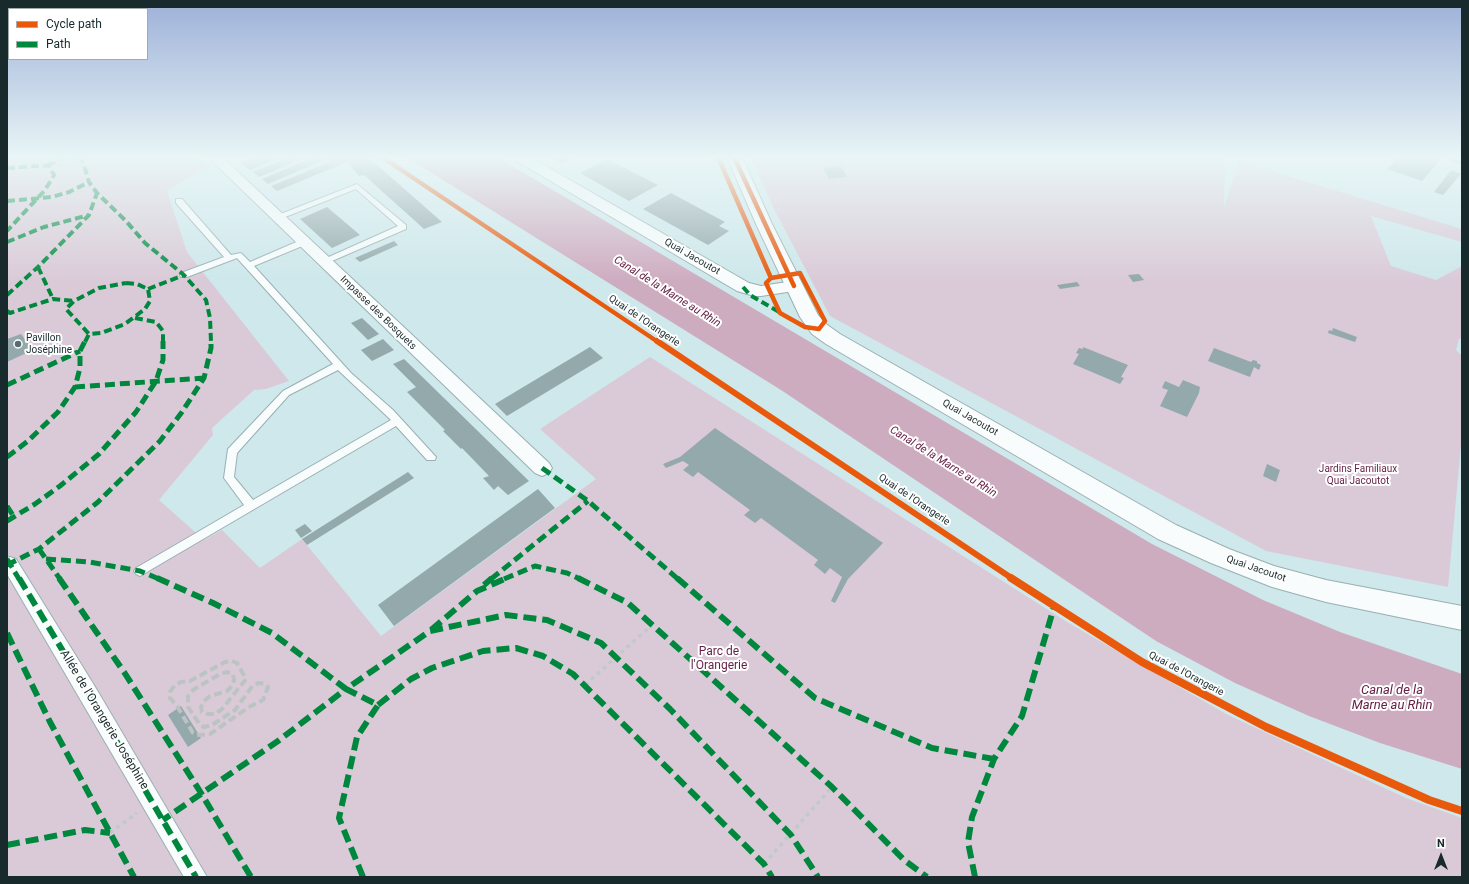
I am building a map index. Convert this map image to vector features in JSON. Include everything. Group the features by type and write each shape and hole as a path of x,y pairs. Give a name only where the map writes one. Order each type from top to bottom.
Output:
{"main road":[{"path":"752,198 794,286"},
{"name":"Quai Jacoutot","path":"794,286 814,323 819,329 833,339 1167,532 1220,556 1272,576 1326,591 1462,618"}],"street":[{"name":"Impasse des Bosquets","path":"257,198 542,468"},
{"name":"Quai Jacoutot","path":"591,198 743,287 754,291 761,291 794,286"},
{"name":"Allée de l'Orangerie Joséphine","path":"10,564 196,877"}],"lane":[{"path":"277,217 325,198"},
{"path":"325,262 403,227 371,198"},
{"path":"179,201 229,258"},
{"path":"249,265 304,242"},
{"path":"184,275 238,255 249,265 339,365 397,421 430,457"},
{"path":"251,506 229,478 232,452 286,393 339,365"},
{"path":"140,571 397,421"}],"path":[{"path":"584,685 652,625"},
{"path":"764,864 791,836 832,787"},
{"path":"110,834 152,801"}],"green space":[{"name":"Parc de l'Orangerie","path":"7,198 169,198 187,252 289,381 266,389 254,390 212,428 213,435 159,500 204,540 222,530 260,568 302,539 381,636 596,479 540,429 650,357 1067,622 1226,714 1406,798 1462,818 1462,877 7,877"},
{"name":"Jardins Familiaux Quai Jacoutot","path":"769,198 1224,198 1224,207 1227,198 1361,198 1462,229 1462,242 1371,216 1391,266 1436,280 1462,266 1462,339 1459,339 1456,350 1462,356 1462,434 1448,587 1266,551 830,316"}],"water":[{"name":"Canal de la Marne au Rhin","path":"472,198 567,198 1152,544 1263,600 1340,632 1462,674 1462,769 1380,743 1309,716 1235,683 1156,641 781,390"}],"building":[{"path":"390,198 415,198 442,222 424,229"},
{"path":"624,198 634,198 629,201"},
{"path":"662,198 681,198 725,222 719,226 729,231 708,245 643,209"},
{"path":"327,207 360,235 332,248 300,219"},
{"path":"394,241 398,245 360,262 355,258"},
{"path":"1139,274 1144,280 1133,282 1128,275"},
{"path":"1077,282 1080,286 1060,289 1057,285"},
{"path":"362,318 379,334 368,340 351,323"},
{"path":"1333,328 1357,337 1355,342 1328,333 1329,330 1332,331"},
{"name":"Pavillon Joséphine","path":"21,334 33,350 7,362 7,339"},
{"path":"383,339 394,350 372,361 361,350"},
{"path":"590,347 603,358 507,416 495,404"},
{"path":"1083,347 1128,365 1121,377 1124,378 1120,384 1073,364 1079,354 1076,353 1079,348 1083,349"},
{"path":"1214,348 1251,362 1253,360 1257,361 1257,363 1261,365 1259,370 1254,367 1250,377 1208,361"},
{"path":"404,359 529,481 508,495 498,486 494,490 483,478 489,476 443,431 445,430 407,392 416,387 393,364"},
{"path":"1183,380 1200,387 1199,393 1187,417 1160,406 1168,390 1162,388 1165,381 1179,387"},
{"path":"715,428 883,543 848,579 835,603 831,601 842,577 830,568 825,574 814,565 818,560 761,518 755,523 744,515 750,510 698,472 693,477 683,470 689,465 683,461 666,468 663,464 680,457"},
{"path":"1267,464 1280,470 1276,482 1263,476"},
{"path":"408,472 414,478 307,545 302,539"},
{"path":"538,489 555,508 394,626 378,605"},
{"path":"305,524 312,531 301,538 295,530"},
{"path":"181,706 201,738 188,747 168,715"}],"railway":[{"path":"232,661 237,663 246,679 222,709 215,714 208,714 202,712 201,707 204,701 210,696 227,691 232,686 234,680 233,674 227,672 220,674 193,690 188,696 188,707 200,725 204,727 212,725 235,710 253,685 259,683 265,684 268,687 263,700 249,707 210,734 197,735 193,733 177,706 170,698 170,692 175,685 181,682 190,681 225,662 232,661"}],"marked path":[{"path":"7,231 37,198"},
{"path":"7,201 38,198"},
{"path":"7,295 38,267 89,215 95,198"},
{"path":"7,565 39,549 98,502 160,441 182,412 204,378 211,348 210,318 206,300 184,275 145,243 126,221 102,198"},
{"path":"7,242 44,227 89,215"},
{"path":"38,267 53,299"},
{"path":"148,289 184,275"},
{"path":"126,283 137,284 148,289 150,301 145,309 125,324 101,333 89,334 66,309 74,301 99,288 126,283"},
{"path":"743,287 750,295 779,312"},
{"path":"7,311 10,313 53,299 74,301"},
{"path":"7,521 35,504 60,486 99,454 136,412 156,381 163,360 163,331 156,322 135,318"},
{"path":"7,457 28,441 58,412 75,387 80,368 80,351 89,334"},
{"path":"7,385 80,351"},
{"path":"75,387 204,378"},
{"path":"542,468 588,501 815,698 932,748 994,759"},
{"path":"484,585 588,501"},
{"path":"7,506 14,517"},
{"path":"39,549 124,672 201,793 251,877"},
{"path":"7,559 90,696 196,877"},
{"path":"46,559 89,562 140,571 213,603 272,633 346,689 278,741 163,820"},
{"path":"431,630 477,591 535,566 567,573 628,603 832,787 904,860 927,877"},
{"path":"975,877 968,842 972,817 994,759 1022,716 1054,607"},
{"path":"363,877 339,818 357,737 378,705 346,689 430,631 506,615 547,620 601,643 670,709 791,835 818,877"},
{"path":"7,633 50,722 134,877"},
{"path":"378,705 411,679 432,668 483,651 516,648 543,656 573,674 764,864 772,877"},
{"path":"7,845 85,830 110,833"}],"cycle path":[{"name":"Quai de l'Orangerie","path":"444,198 1054,607 1142,662 1266,727 1429,800 1462,811"},
{"path":"736,198 771,278"},
{"path":"752,198 794,286"},
{"path":"800,273 825,321 819,329 805,327 780,313 766,283 771,278 800,273"}],"place":[{"name":"Pavillon Joséphine","path":"18,344"}]}
